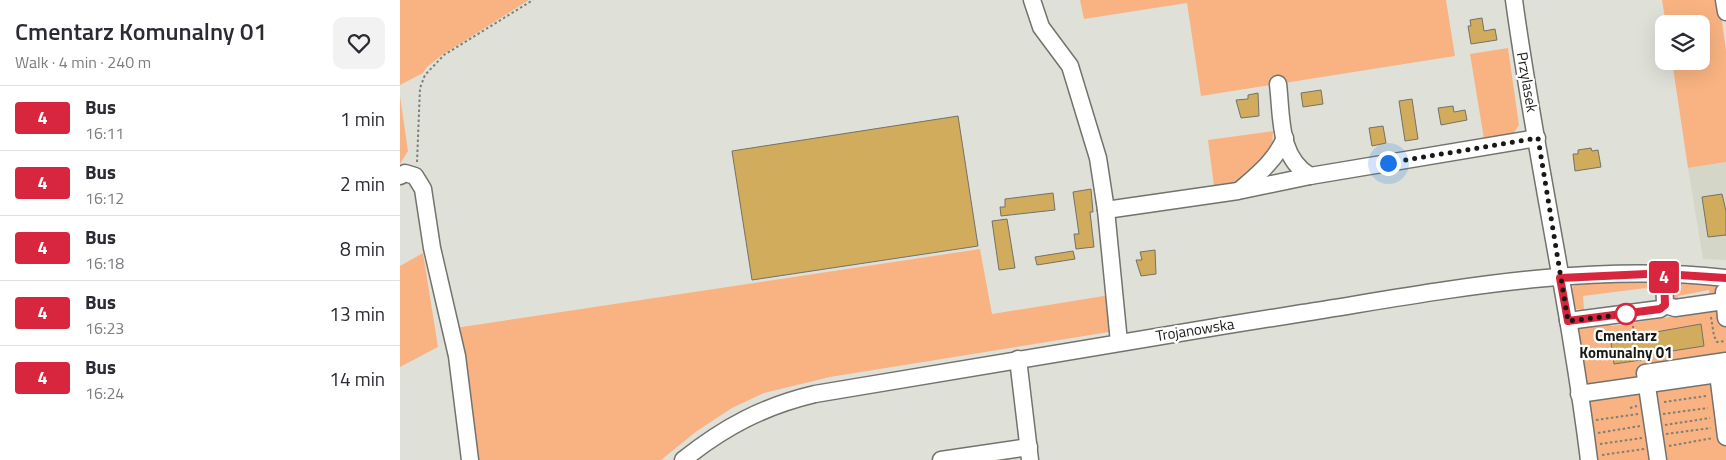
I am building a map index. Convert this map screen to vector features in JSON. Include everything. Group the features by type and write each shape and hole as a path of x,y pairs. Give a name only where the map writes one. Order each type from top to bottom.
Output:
{"street":[{"path":"1032,0 1041,27 1070,66 1098,158 1106,210 1119,342"},
{"name":"Przylasek","path":"1514,0 1579,394 1594,458"},
{"path":"1724,0 1726,12"},
{"path":"1278,84 1287,152 1299,170 1310,176"},
{"path":"1238,191 1264,169 1277,154 1285,138"},
{"path":"1106,210 1238,191 1310,176 1538,138"},
{"path":"407,176 423,189 432,248 457,356 470,460"},
{"path":"1664,274 1665,305"},
{"name":"Trojanowska","path":"683,460 732,424 783,401 815,394 1119,342 1458,288 1560,278 1664,274 1725,277"},
{"path":"1725,277 1724,301 1726,318"},
{"path":"1568,321 1656,310 1665,305 1675,308 1724,301"},
{"path":"941,460 1030,454 1018,359"},
{"path":"1653,428 1645,373 1724,369 1724,419"},
{"path":"1579,394 1646,384"}],"path":[{"path":"407,176 418,159 420,88 425,74 444,56 533,0"},
{"path":"1632,318 1634,339"},
{"path":"1630,408 1653,428 1724,419"},
{"path":"1594,433 1724,419"},
{"path":"1597,445 1653,428 1724,419"},
{"path":"1592,421 1653,428 1724,419"},
{"path":"1594,458 1653,428 1724,419"}],"shaded area":[{"path":"400,0 529,0 442,55 427,67 423,73 400,85"},
{"path":"1080,0 1446,0 1455,56 1201,96 1187,3 1084,19"},
{"path":"1662,0 1719,0 1726,50 1726,162 1688,168 1673,70 1710,70 1710,15 1664,15"},
{"path":"1508,48 1519,125 1513,134 1484,139 1470,54"},
{"path":"400,96 408,151 400,164"},
{"path":"1273,131 1272,148 1242,183 1214,186 1208,140"},
{"path":"1726,162 1726,260 1703,259 1688,168"},
{"path":"980,249 992,314 1110,295 1115,331 830,377 764,393 732,408 697,431 661,460 475,460 455,328"},
{"path":"423,253 438,347 400,367 400,266"},
{"path":"1656,279 1658,293 1651,294 1646,288 1583,296 1584,310 1576,309 1573,301 1573,286 1580,284 1580,281"},
{"path":"1677,282 1718,284 1720,294 1710,299 1709,290 1678,296 1678,304 1672,300 1671,293"},
{"path":"1726,305 1726,460 1596,460 1573,329 1609,324 1612,326 1708,311"}],"building":[{"path":"1482,18 1484,31 1495,29 1497,40 1471,44 1468,26 1471,26 1470,20"},
{"path":"1321,90 1323,104 1303,107 1301,93"},
{"path":"1258,93 1259,116 1241,118 1236,100 1248,99 1248,95"},
{"path":"1412,99 1418,139 1405,141 1399,101"},
{"path":"1453,106 1454,112 1465,110 1467,120 1441,125 1438,108"},
{"path":"958,116 978,246 752,280 732,151"},
{"path":"1383,126 1386,143 1372,146 1369,128"},
{"path":"1591,148 1592,151 1598,150 1601,167 1575,171 1573,154 1578,154 1578,150"},
{"path":"1091,189 1093,212 1090,212 1094,247 1076,249 1074,234 1079,234 1073,192"},
{"path":"1053,193 1055,210 1001,216 1000,207 1005,207 1005,199"},
{"path":"1722,194 1726,211 1726,235 1708,237 1702,197"},
{"path":"1007,219 1015,268 999,270 992,221"},
{"path":"1155,250 1156,274 1141,276 1136,260 1142,260 1140,252"},
{"path":"1073,251 1075,259 1037,265 1035,257"},
{"path":"1701,324 1704,346 1640,356 1641,360 1614,364 1611,343 1640,338 1639,335"}],"bus line":[{"name":"4","path":"1647,274 1612,274 1560,278 1568,321 1660,309 1665,305 1666,298 1664,274 1726,278"}],"place":[{"name":"Cmentarz Komunalny 01","path":"1626,314"}],"route":[{"path":"1388,163 1538,138 1568,321 1626,314"}]}
